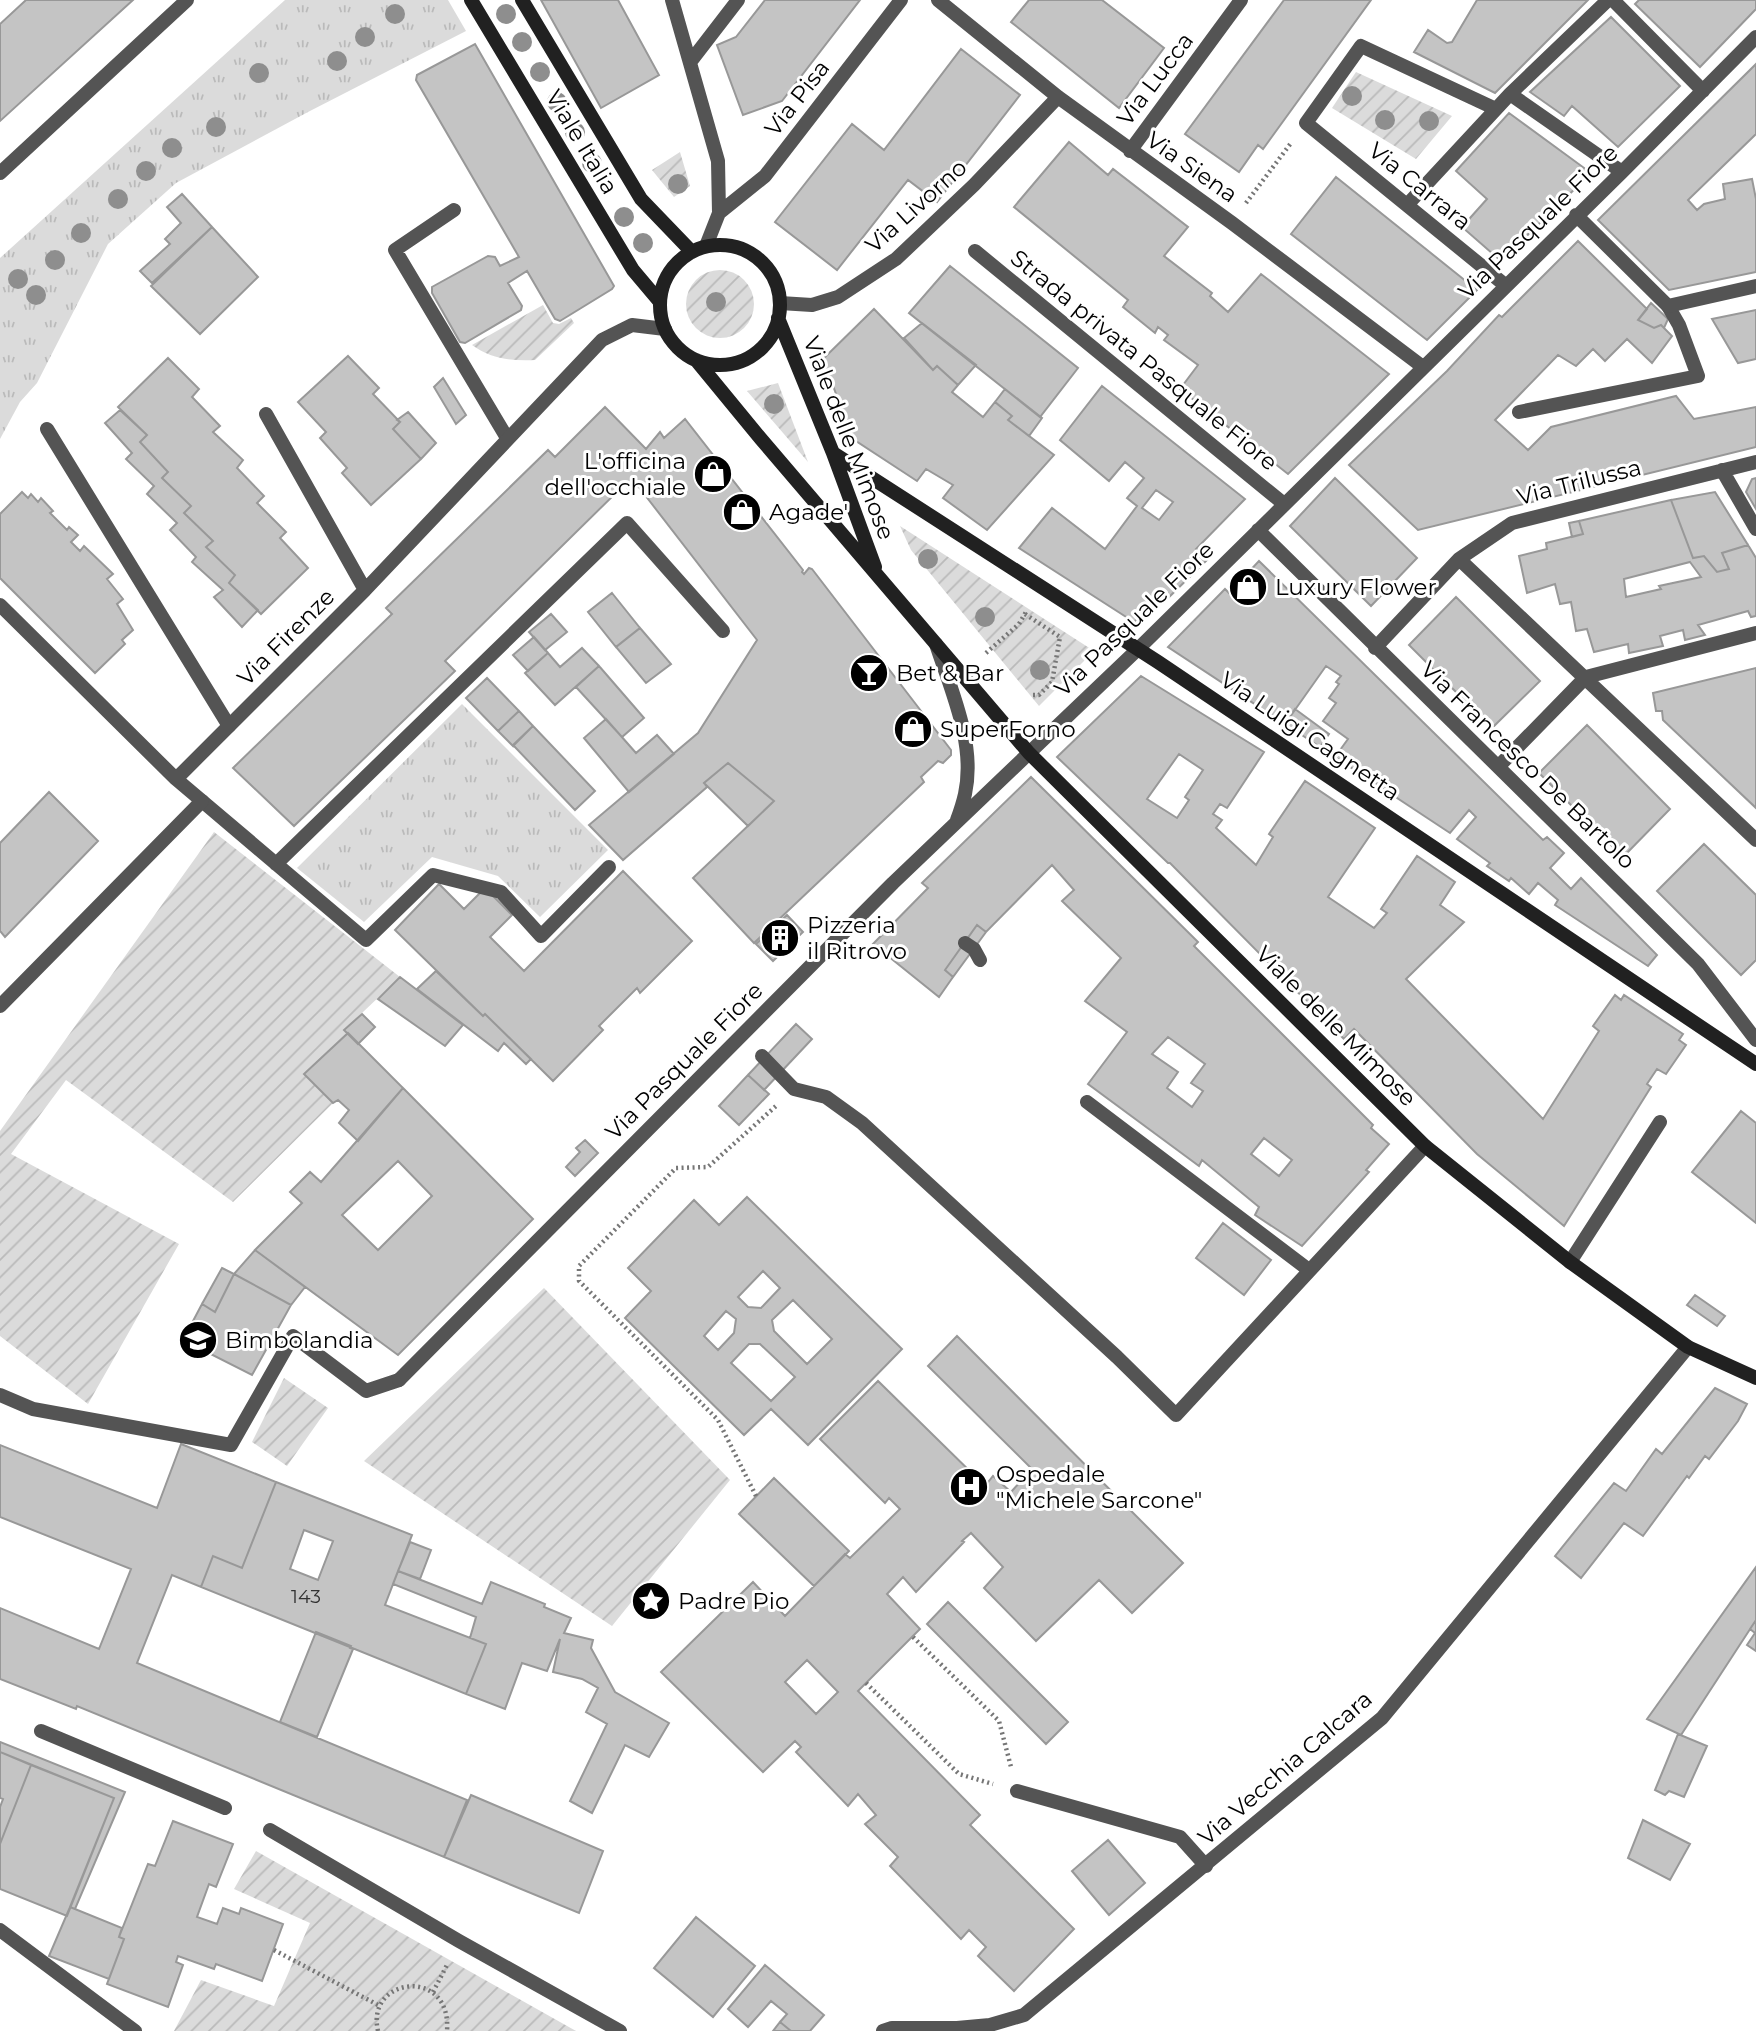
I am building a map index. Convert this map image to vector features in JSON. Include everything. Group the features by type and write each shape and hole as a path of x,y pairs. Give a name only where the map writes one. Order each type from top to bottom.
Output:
{"main road":[{"name":"Viale Italia","path":"471,0 633,270 660,302"},
{"name":"Viale Italia","path":"522,0 640,199 699,249"},
{"path":"721,245 738,248 755,256 768,269 776,285 780,303 778,318 762,347 748,358 731,364 696,360 678,347 665,329 660,302 664,282 676,264 699,249 721,245"},
{"name":"Viale delle Mimose","path":"778,318 833,453 877,575"},
{"name":"Viale delle Mimose","path":"696,360 1029,753 1425,1146 1570,1262 1688,1347 1756,1378"},
{"name":"Via Luigi Cagnetta","path":"833,453 1138,649 1756,1064"}],"street":[{"path":"0,173 187,0"},
{"path":"691,61 738,0"},
{"name":"Via Pisa","path":"719,213 765,176 901,0"},
{"name":"Via Siena","path":"938,0 1058,97 1232,222 1423,367"},
{"name":"Via Lucca","path":"1130,151 1241,0"},
{"path":"1408,205 1510,94 1608,0"},
{"path":"1613,0 1703,91"},
{"path":"674,1 718,162 719,213 699,249"},
{"name":"Via Pasquale Fiore","path":"0,1395 33,1409 231,1445 293,1336 366,1391 399,1380 956,822 1138,649 1756,37"},
{"path":"1306,122 1361,46 1496,109"},
{"path":"1510,94 1622,172"},
{"name":"Via Livorno","path":"780,303 812,305 838,297 896,259 974,185 1058,97"},
{"name":"Via Carrara","path":"1306,122 1505,285"},
{"path":"454,210 395,250 508,438"},
{"path":"1519,412 1698,376 1679,325 1668,306 1576,215"},
{"name":"Strada privata Pasquale Fiore","path":"975,251 1284,504"},
{"path":"1668,306 1756,286"},
{"name":"Via Firenze","path":"176,779 365,590 602,340 632,325 665,329"},
{"path":"266,414 365,590"},
{"path":"47,429 229,726"},
{"name":"Via Trilussa","path":"1375,648 1459,559 1511,523 1756,462"},
{"path":"1721,470 1756,529"},
{"path":"276,864 626,523 723,631"},
{"name":"Via Francesco De Bartolo","path":"1258,530 1699,964 1756,1040"},
{"path":"1459,559 1756,840"},
{"path":"0,605 176,779 366,940 433,875 501,891 541,936 609,867"},
{"path":"1499,766 1586,677 1756,633"},
{"name":"Viale delle Mimose","path":"936,644 965,741 966,792 956,822"},
{"path":"3,999 202,801"},
{"path":"965,943 974,949 980,960"},
{"path":"762,1056 794,1089 826,1097 862,1124 1177,1415 1425,1146"},
{"path":"1087,1102 1309,1270"},
{"path":"1570,1262 1660,1122"},
{"name":"Via Vecchia Calcara","path":"883,2031 891,2028 990,2025 1024,2015 1382,1718 1688,1347"},
{"path":"41,1731 225,1808"},
{"path":"1017,1791 1180,1837 1206,1866"},
{"path":"270,1830 459,1941 620,2031"},
{"path":"0,1930 135,2031"}],"path":[{"path":"1232,222 1306,122"},
{"path":"986,653 1019,624 1027,611 1060,637 1052,682 1039,695 1031,695"},
{"path":"756,1496 718,1420 579,1281 579,1266 676,1168 708,1167 794,1089"},
{"path":"913,1637 999,1721 1017,1791"},
{"path":"866,1683 959,1774 1017,1791"},
{"path":"274,1950 380,2006"},
{"path":"378,2031 377,2013 394,1990 421,1986 433,1992 443,2003 448,2016 449,2031"}],"green space":[{"path":"285,0 448,0 466,31 176,183 108,244 37,383 20,402 0,439 0,258"},
{"path":"1356,72 1452,116 1416,159 1332,108"},
{"path":"680,152 690,186 674,197 652,170"},
{"path":"720,270 733,273 744,280 751,291 754,304 751,317 744,328 733,335 720,338 707,335 696,328 689,317 686,304 689,291 696,280 707,273"},
{"path":"543,305 553,323 559,324 571,318 574,323 535,360 502,358 472,345"},
{"path":"778,383 808,462 747,391"},
{"path":"900,526 1094,651 1039,706 911,550"},
{"path":"462,704 608,850 540,917 498,876 432,857 364,922 297,868"},
{"path":"214,832 400,977 344,1030 348,1033 304,1074 333,1103 233,1202 66,1080 11,1154 179,1244 88,1404 0,1336 0,1131"},
{"path":"544,1288 730,1480 612,1626 364,1461"},
{"path":"284,1378 328,1408 287,1466 252,1442"},
{"path":"256,1851 576,2031 174,2031 201,1980 274,2006 310,1923 234,1889"}],"building":[{"path":"26,0 133,0 0,121 0,24"},
{"path":"541,0 618,0 659,75 601,108"},
{"path":"765,0 860,0 782,101 743,115 717,45 736,37"},
{"path":"1029,0 1102,0 1164,48 1119,108 1011,22"},
{"path":"1284,0 1371,0 1263,149 1258,145 1239,172 1185,134"},
{"path":"1477,0 1588,0 1495,93 1414,52 1428,30 1447,43 1452,42"},
{"path":"1639,0 1756,0 1756,9 1700,67 1635,4"},
{"path":"1611,17 1680,86 1618,147 1572,106 1564,116 1530,92"},
{"path":"475,44 614,286 560,321 555,319 527,271 508,283 522,306 521,310 465,343 460,342 432,293 432,287 488,256 495,257 500,266 519,257 416,80 417,75"},
{"path":"961,49 1020,95 937,202 908,180 837,270 775,222 852,124 884,150"},
{"path":"1756,64 1756,134 1688,200 1697,210 1704,204 1725,199 1723,184 1752,179 1756,199 1756,272 1669,290 1598,220"},
{"path":"1509,113 1591,173 1501,261 1462,227 1487,199 1456,171"},
{"path":"1069,142 1108,175 1113,169 1188,227 1164,256 1212,293 1210,296 1228,312 1261,274 1389,374 1288,474 1180,389 1198,365 1164,340 1168,335 1158,327 1155,333 1123,307 1128,300 1014,207"},
{"path":"1336,177 1477,290 1427,340 1291,234"},
{"path":"182,194 212,227 152,283 140,271 170,244 165,239 181,223 167,207"},
{"path":"212,227 258,277 200,334 151,286"},
{"path":"1578,241 1647,309 1638,320 1654,328 1661,325 1672,336 1652,363 1627,339 1605,361 1593,349 1576,366 1558,355 1495,420 1528,450 1551,427 1676,396 1694,419 1756,407 1756,447 1418,530 1349,465 1447,371 1499,315 1502,317"},
{"path":"950,266 1078,368 1040,417 909,313"},
{"path":"1651,303 1668,319 1664,328 1661,325 1654,328 1638,320"},
{"path":"874,309 933,370 937,366 958,385 952,392 983,417 995,402 1012,416 1008,420 1054,455 987,530 943,498 953,485 926,469 917,481 853,439 823,359"},
{"path":"1756,310 1756,359 1738,363 1712,319"},
{"path":"922,323 976,365 958,385 937,366 933,370 904,338"},
{"path":"348,356 379,388 373,394 400,422 393,429 421,459 371,505 342,473 347,468 320,438 326,432 298,402"},
{"path":"168,358 199,389 192,397 220,426 213,432 243,460 237,468 264,496 257,503 286,532 280,538 308,568 261,614 229,583 235,575 206,547 213,541 184,513 191,506 162,478 168,472 140,442 147,435 118,407"},
{"path":"443,378 466,415 456,424 434,387"},
{"path":"1102,386 1245,499 1196,549 1207,560 1166,600 1161,595 1134,622 1019,548 1052,508 1105,549 1137,506 1127,498 1144,478 1125,462 1109,481 1060,440","holes":["1156,490 1173,502 1159,520 1142,508"]},
{"path":"1005,389 1042,418 1029,436 1008,420 1012,416 995,402"},
{"path":"605,407 646,449 660,432 664,438 685,419 802,572 804,574 809,568 812,569 951,750 951,755 943,763 938,761 921,777 924,782 754,943 693,878 774,801 728,763 704,783 707,787 623,860 589,825 698,733 757,640 638,486 631,493 625,484 445,661 455,671 294,826 233,768 392,614 386,608 548,450 555,457"},
{"path":"120,410 147,435 140,442 168,472 162,478 191,506 184,513 213,541 206,547 235,575 229,583 258,610 242,627 214,597 223,590 192,562 196,557 170,530 177,523 147,494 154,486 126,459 132,453 105,423"},
{"path":"408,412 436,443 421,459 393,429 400,422 397,420"},
{"path":"1335,478 1417,558 1371,606 1290,526"},
{"path":"1756,478 1756,509 1746,492 1752,479"},
{"path":"22,492 28,498 31,494 38,502 41,498 53,511 50,513 67,530 69,527 78,535 71,542 80,551 84,546 113,574 107,579 123,599 117,604 133,630 122,640 125,644 95,673 0,578 0,514"},
{"path":"1715,492 1748,545 1722,553 1729,569 1717,572 1704,556 1693,558 1671,500"},
{"path":"1671,500 1693,558 1704,556 1717,572 1729,569 1722,553 1748,545 1756,558 1756,616 1751,617 1748,611 1698,625 1705,635 1685,640 1683,630 1660,636 1663,646 1629,653 1628,644 1594,652 1587,629 1576,631 1571,602 1560,604 1555,584 1527,593 1519,556 1547,549 1546,543 1583,534 1579,521","holes":["1690,562 1701,577 1659,586 1661,589 1626,597 1624,579"]},
{"path":"1579,521 1583,534 1572,537 1569,523"},
{"path":"1259,561 1543,840 1547,837 1564,853 1550,868 1571,889 1581,878 1657,955 1648,966 1555,905 1558,900 1538,883 1529,894 1511,878 1509,881 1487,866 1490,863 1457,839 1476,817 1469,810 1450,833 1335,757 1348,739 1323,721 1336,703 1329,698 1341,676 1326,666 1285,724 1168,647 1225,589 1229,593"},
{"path":"612,593 640,628 616,647 588,612"},
{"path":"1456,597 1540,681 1492,728 1409,645"},
{"path":"551,614 567,632 545,650 529,632"},
{"path":"640,628 671,664 646,683 616,647"},
{"path":"534,637 548,653 528,671 513,655"},
{"path":"582,648 599,666 555,705 525,673 548,653 560,667"},
{"path":"599,666 644,718 622,737 576,687"},
{"path":"1756,668 1756,808 1663,720 1662,711 1656,711 1653,693"},
{"path":"1141,676 1264,752 1227,808 1220,804 1213,814 1222,820 1216,828 1256,865 1273,837 1269,834 1305,781 1375,828 1328,897 1374,928 1387,913 1381,909 1417,856 1455,882 1440,905 1464,922 1406,979 1543,1119 1599,1031 1593,1026 1615,995 1621,1000 1624,995 1683,1034 1679,1040 1686,1045 1666,1074 1657,1069 1647,1084 1651,1087 1564,1226 1477,1154 1354,1029 1344,1039 1170,863 1057,757","holes":["1179,754 1203,770 1185,797 1189,800 1177,818 1147,799"]},
{"path":"487,678 519,711 498,731 466,698"},
{"path":"1295,709 1329,734 1320,747 1285,724"},
{"path":"519,711 533,726 513,746 498,731"},
{"path":"606,719 636,753 657,735 674,754 629,792 584,738"},
{"path":"1587,725 1670,809 1623,857 1539,773"},
{"path":"533,726 595,791 575,810 513,745"},
{"path":"728,763 774,801 748,826 704,783"},
{"path":"1031,777 1198,942 1194,946 1389,1144 1366,1170 1369,1172 1302,1246 1255,1215 1259,1207 1202,1160 1199,1166 1088,1084 1127,1032 1085,1001 1121,958 1062,901 1074,890 1052,865 986,932 977,925 945,970 953,977 939,997 873,944 928,888 922,883","holes":["1168,1037 1205,1064 1191,1083 1203,1091 1192,1107 1167,1088 1178,1072 1152,1054","1264,1138 1292,1160 1279,1176 1251,1154"]},
{"path":"49,792 98,841 5,937 0,931 0,843"},
{"path":"1704,844 1756,895 1756,960 1741,975 1657,891"},
{"path":"623,871 692,941 640,993 637,988 599,1026 603,1030 553,1081 395,930 439,884 464,909 485,888 512,915 490,937 524,971"},
{"name":"Pizzeria il Ritrovo","path":"787,915 803,932 773,961 756,944"},
{"path":"977,925 986,932 953,977 945,970"},
{"path":"436,971 531,1059 526,1064 504,1043 498,1051 417,989"},
{"path":"400,977 463,1025 445,1046 378,999"},
{"path":"362,1014 375,1027 358,1044 344,1030"},
{"path":"796,1024 812,1039 764,1090 748,1075"},
{"path":"348,1033 403,1088 358,1141 339,1123 349,1110 338,1100 333,1103 304,1074"},
{"path":"748,1075 769,1094 739,1125 719,1106"},
{"path":"403,1088 533,1219 398,1355 255,1250 302,1203 290,1192 310,1172 321,1182","holes":["398,1161 432,1196 378,1250 342,1215"]},
{"path":"1741,1111 1756,1123 1756,1223 1692,1172"},
{"path":"585,1140 598,1153 575,1176 566,1167 580,1152 576,1148"},
{"path":"747,1197 902,1349 808,1445 771,1409 744,1435 625,1318 651,1291 628,1268 694,1200 719,1225","holes":["763,1271 780,1288 761,1308 748,1307 738,1297","793,1300 832,1339 807,1364 774,1331 772,1320","726,1311 736,1319 734,1333 718,1350 704,1336","749,1344 760,1344 795,1377 771,1401 731,1363"]},
{"path":"1223,1223 1271,1260 1244,1295 1196,1258"},
{"path":"255,1250 305,1287 291,1305 234,1274"},
{"path":"222,1268 234,1274 215,1312 202,1304"},
{"path":"234,1274 291,1305 252,1375 183,1340 202,1304 215,1312"},
{"path":"1695,1295 1725,1316 1717,1326 1687,1305"},
{"path":"957,1336 1183,1563 1132,1613 1099,1580 1036,1641 984,1588 1003,1567 971,1533 916,1592 903,1577 887,1594 920,1629 858,1691 980,1815 970,1825 1074,1929 1014,1991 978,1956 986,1947 969,1930 961,1939 890,1866 898,1857 865,1824 876,1815 858,1794 848,1806 796,1752 801,1747 795,1741 763,1772 661,1672 753,1582 785,1616 845,1554 850,1558 900,1509 889,1498 885,1503 820,1439 878,1381 985,1486 993,1476 1011,1492 1032,1469 928,1366","holes":["807,1660 838,1692 816,1714 785,1682"]},
{"path":"1715,1388 1747,1404 1738,1421 1709,1459 1705,1456 1689,1478 1687,1476 1643,1536 1624,1523 1581,1578 1555,1556 1614,1483 1626,1491 1656,1449 1662,1454"},
{"path":"181,1444 276,1482 242,1568 213,1556 201,1587 172,1575 137,1663 467,1800 444,1857 77,1706 76,1709 0,1679 0,1608 99,1649 131,1569 0,1517 0,1445 157,1508"},
{"path":"774,1478 849,1551 814,1586 739,1514"},
{"path":"276,1482 412,1535 385,1605 486,1644 466,1694 201,1587 213,1556 242,1568","holes":["304,1530 333,1541 318,1580 290,1569"]},
{"path":"410,1542 431,1550 420,1579 398,1571"},
{"path":"1756,1567 1756,1620 1681,1735 1647,1719"},
{"path":"398,1571 482,1604 491,1582 571,1618 564,1633 593,1640 591,1648 615,1692 669,1723 649,1757 625,1745 592,1813 570,1801 607,1724 586,1712 598,1688 582,1679 553,1672 560,1639 547,1671 522,1663 505,1709 466,1694 486,1644 470,1638 476,1617 393,1584"},
{"path":"948,1602 1068,1722 1046,1744 927,1624"},
{"path":"1756,1620 1756,1651 1747,1645 1755,1633 1750,1629"},
{"path":"316,1632 353,1649 317,1737 280,1722"},
{"path":"1678,1734 1707,1746 1684,1797 1669,1791 1665,1795 1655,1790"},
{"path":"0,1742 125,1792 75,1909 70,1907 114,1798 0,1752"},
{"path":"0,1752 31,1765 0,1844 0,1807 3,1799 0,1798"},
{"path":"31,1765 114,1798 67,1916 0,1889 0,1844"},
{"path":"471,1795 603,1851 579,1913 444,1857"},
{"path":"1643,1820 1690,1844 1670,1880 1628,1858"},
{"path":"173,1821 233,1844 216,1887 209,1884 197,1917 217,1924 223,1908 239,1914 241,1908 283,1924 262,1981 216,1964 214,1969 178,1956 176,1962 183,1965 168,2007 107,1984 124,1939 119,1937 148,1864 155,1866"},
{"path":"1108,1840 1145,1883 1109,1915 1072,1871"},
{"path":"70,1907 122,1928 119,1937 124,1939 109,1979 49,1956"},
{"path":"696,1917 755,1966 713,2017 654,1968"},
{"path":"765,1965 824,2015 810,2031 791,2031 780,2022 787,2014 771,2001 748,2027 728,2009"},
{"path":"780,2022 791,2031 773,2031"}],"place":[{"name":"L'officina dell'occhiale","path":"713,474"},
{"name":"Agade'","path":"742,512"},
{"name":"Luxury Flower","path":"1248,587"},
{"name":"Bet & Bar","path":"869,673"},
{"name":"SuperForno","path":"913,729"},
{"name":"Pizzeria il Ritrovo","path":"780,938"},
{"name":"Bimbolandia","path":"198,1340"},
{"name":"Ospedale \"Michele Sarcone\"","path":"969,1487"},
{"name":"Padre Pio","path":"651,1601"}]}
